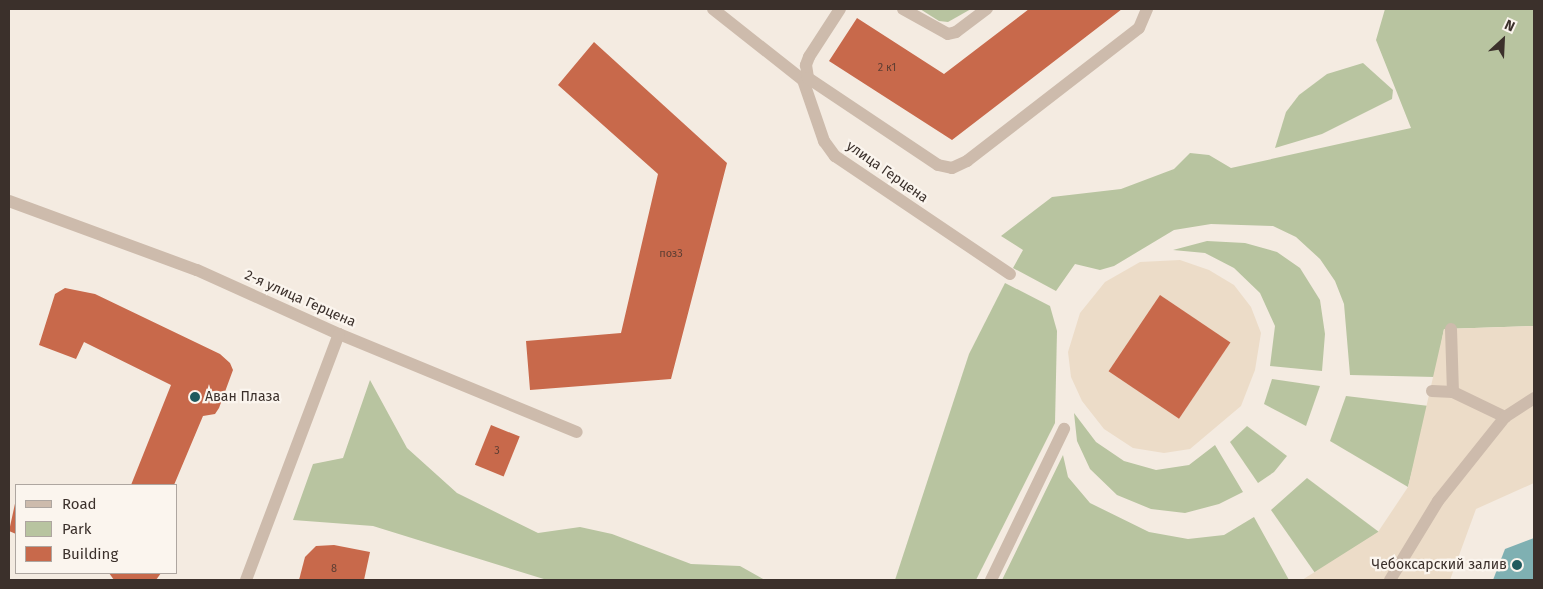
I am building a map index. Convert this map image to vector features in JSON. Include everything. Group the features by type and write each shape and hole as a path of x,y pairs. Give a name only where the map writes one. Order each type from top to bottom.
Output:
{"street":[{"name":"улица Герцена","path":"713,9 803,80 824,141 835,156 1010,274"},
{"path":"840,9 809,57 806,64 808,78 938,165 952,168 967,161 1139,28 1146,9"},
{"path":"903,9 948,34 956,32 987,9"},
{"name":"2-я улица Герцена","path":"9,201 197,270 339,334 577,432"},
{"path":"1451,328 1453,392"},
{"path":"246,580 339,334"},
{"path":"1432,391 1453,392 1505,417"},
{"path":"1390,580 1438,501 1505,417 1534,398"},
{"path":"991,580 1064,429"}],"green space":[{"path":"920,9 971,9 948,22 939,21"},
{"path":"1385,9 1534,9 1534,326 1444,329 1435,377 1350,375 1344,304 1335,281 1320,259 1296,237 1273,226 1211,224 1174,230 1114,266 1100,270 1075,264 1056,291 1013,268 1023,250 1001,236 1052,197 1121,189 1174,169 1190,153 1209,155 1231,168 1411,128 1376,40"},
{"path":"1363,63 1393,90 1392,99 1322,134 1275,148 1286,112 1299,95 1327,74"},
{"path":"1207,241 1245,243 1277,252 1300,268 1320,300 1325,334 1322,371 1270,366 1275,326 1260,293 1234,268 1205,253 1173,250"},
{"path":"1005,283 1050,306 1057,331 1055,423 976,580 895,580 969,354"},
{"path":"1272,379 1320,386 1306,426 1264,404"},
{"path":"370,380 407,448 457,493 538,533 580,527 612,534 691,564 740,566 765,580 547,580 373,526 293,520 313,464 343,458"},
{"path":"1346,396 1429,406 1408,487 1330,441"},
{"path":"1074,413 1096,442 1124,461 1156,470 1189,465 1215,445 1243,492 1219,504 1185,513 1151,509 1117,495 1090,469 1077,441"},
{"path":"1247,426 1287,456 1274,472 1258,483 1230,442"},
{"path":"1063,455 1068,477 1090,503 1149,532 1188,539 1224,535 1254,517 1289,580 1002,580"},
{"path":"1307,478 1379,532 1315,573 1271,510"}],"shaded area":[{"path":"1180,260 1209,270 1234,285 1251,307 1261,333 1255,370 1241,406 1190,449 1164,453 1133,448 1104,429 1082,401 1071,377 1068,352 1080,313 1105,282 1140,262","holes":["1161,296 1230,343 1179,418"]},
{"path":"1534,326 1534,483 1476,509 1450,580 1302,580 1378,532 1408,487 1444,329"}],"water":[{"name":"Чебоксарский залив","path":"1534,538 1534,580 1493,580 1505,549"}],"building":[{"path":"1029,9 1122,9 952,140 829,61 857,18 944,74"},
{"path":"594,42 727,163 671,379 530,390 526,341 621,333 658,174 558,85"},
{"name":"Аван Плаза","path":"65,288 95,294 220,354 230,363 233,370 219,408 215,414 203,416 174,484 131,484 171,385 84,342 76,359 39,345 55,294"},
{"path":"1160,295 1230,343 1179,419 1109,371"},
{"path":"491,425 520,437 504,476 475,465"},
{"path":"15,504 15,534 9,531"},
{"path":"334,545 370,552 364,580 299,580 305,557 316,546"},
{"path":"110,574 160,574 156,580 114,580"}],"place":[{"name":"Аван Плаза","path":"195,397"},
{"name":"Чебоксарский залив","path":"1517,565"}]}
